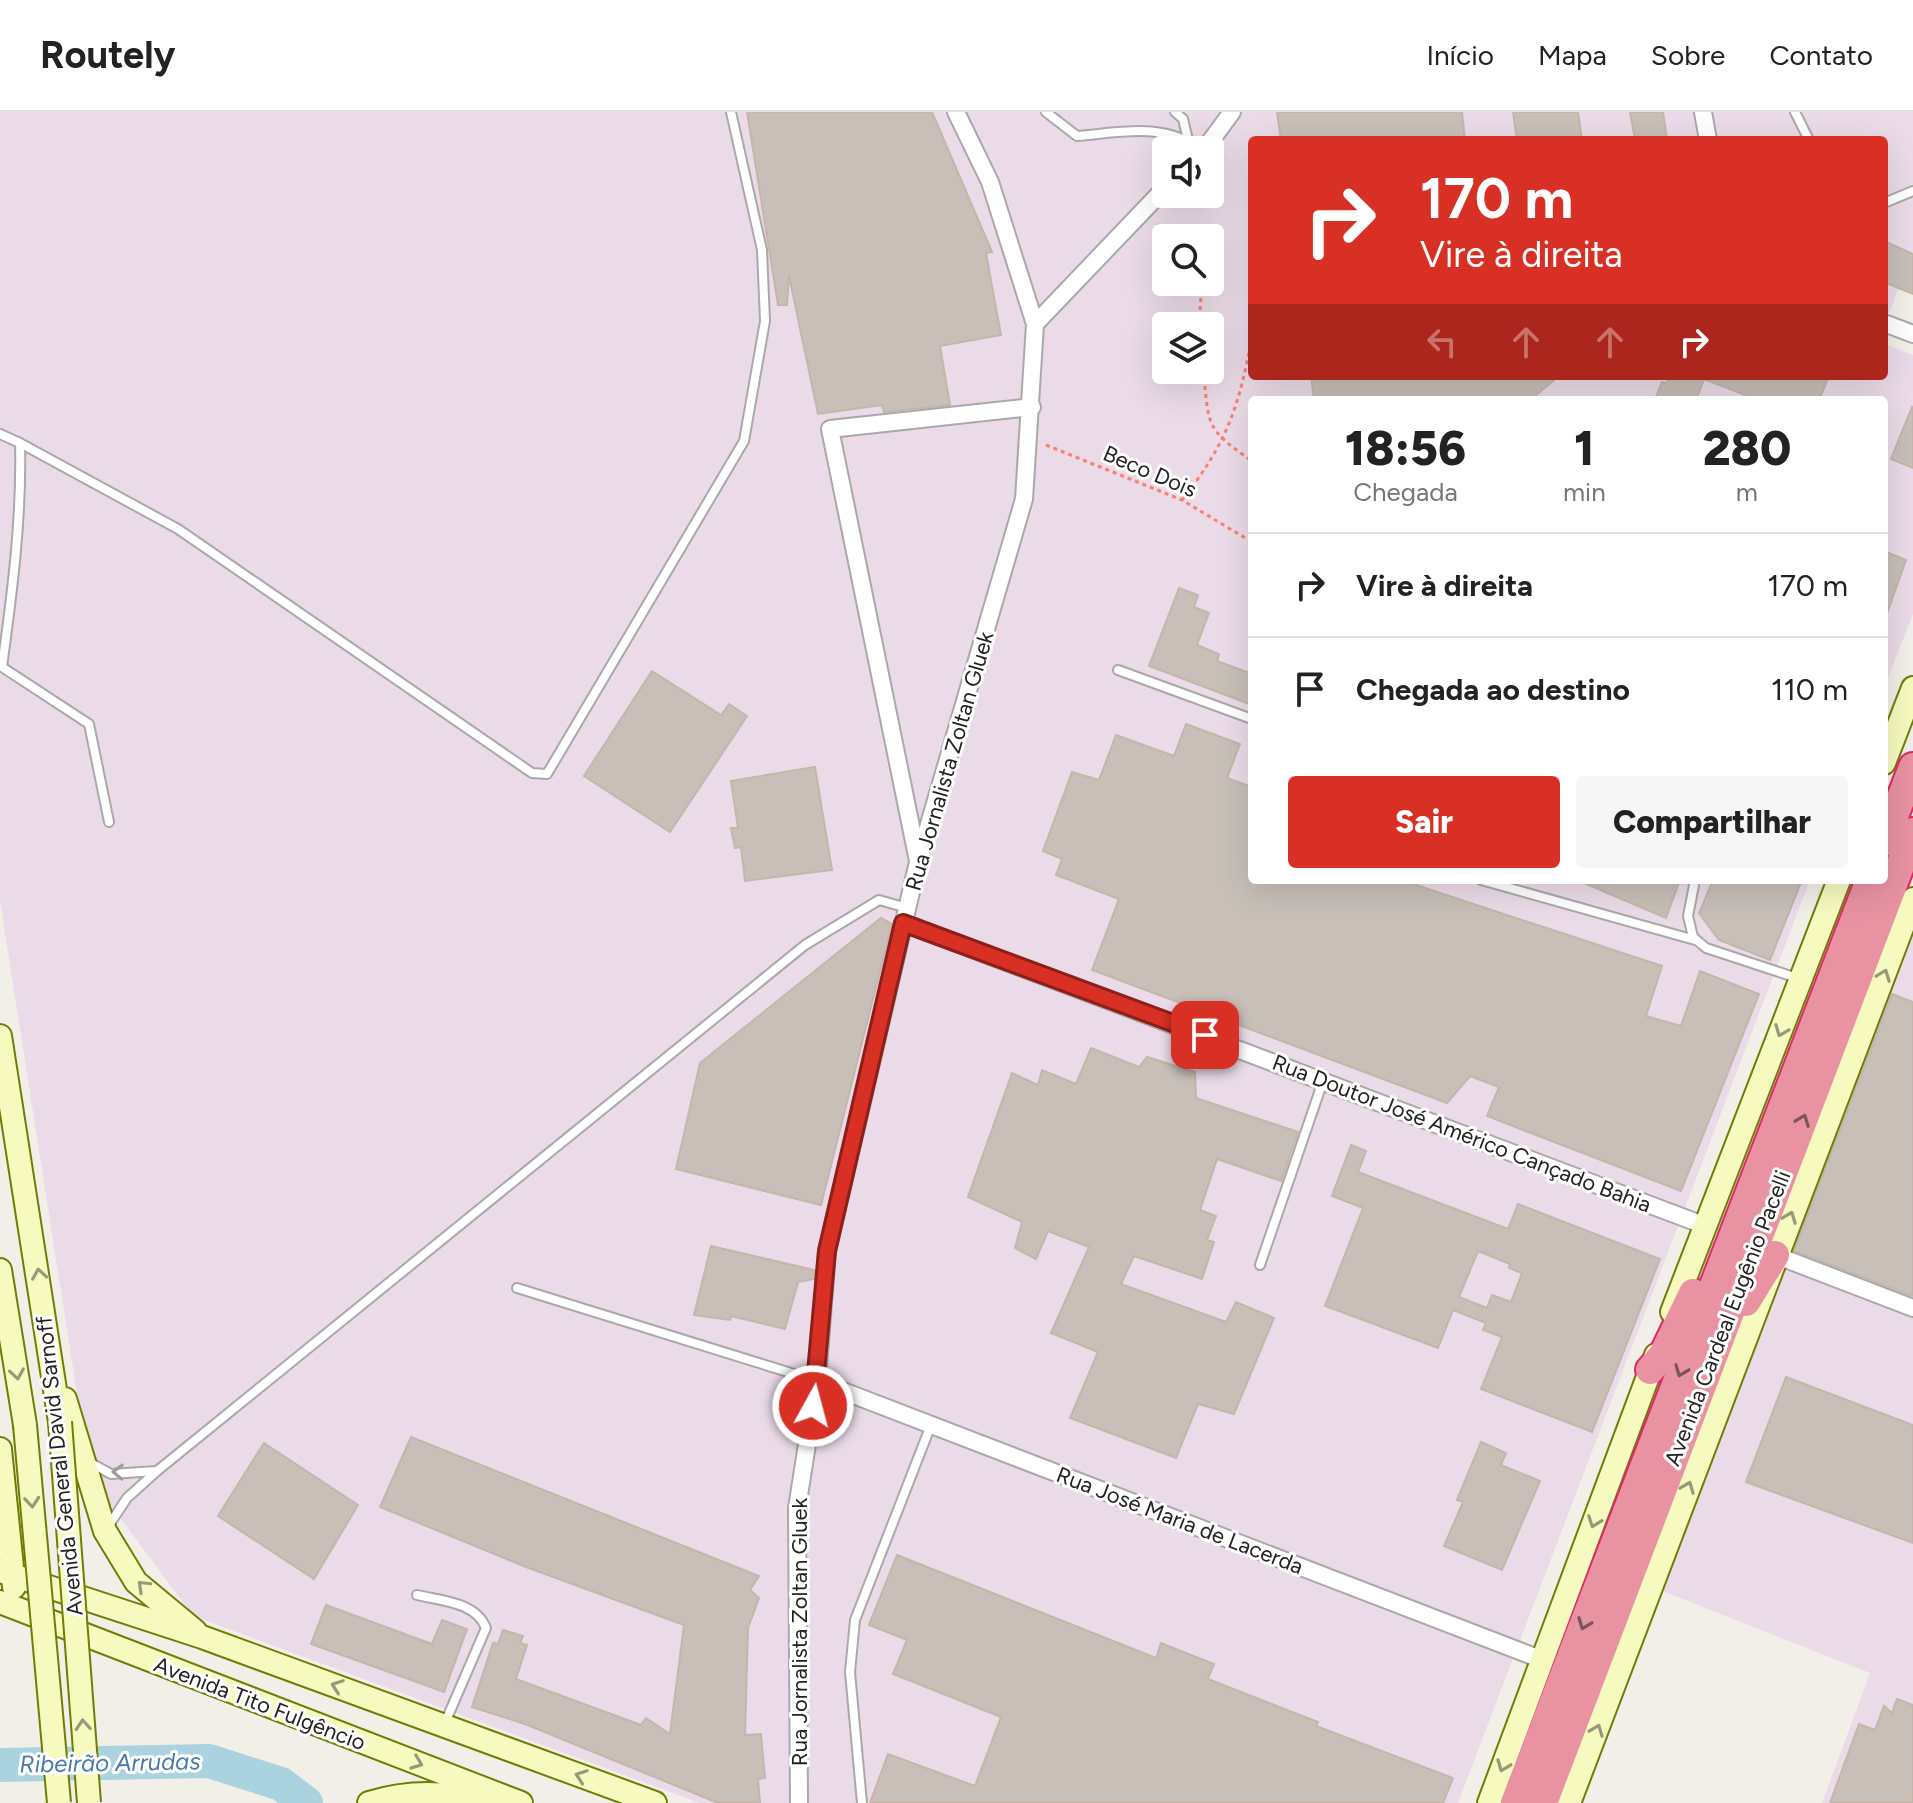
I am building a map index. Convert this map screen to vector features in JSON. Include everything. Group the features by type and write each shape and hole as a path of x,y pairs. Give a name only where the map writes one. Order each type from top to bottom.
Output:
{"highway":[{"path":"1888,832 1913,767"},
{"name":"Avenida Cardeal Eugênio Pacelli","path":"1515,1803 1712,1357 1913,832"},
{"name":"Avenida Cardeal Eugênio Pacelli","path":"1543,1803 1760,1165 1868,884"},
{"path":"1650,1370 1663,1355 1746,1182 1760,1165"},
{"path":"1712,1357 1775,1255"}],"main road":[{"path":"1888,753 1913,688"},
{"path":"1489,1803 1650,1370 1837,884"},
{"name":"Avenida Cardeal Eugênio Pacelli","path":"1569,1803 1775,1255 1827,1138 1913,899"},
{"name":"Avenida General David Sarnoff","path":"0,1036 60,1422 89,1803"},
{"name":"Avenida General David Sarnoff","path":"1,1288 25,1425 59,1803"},
{"path":"51,1351 105,1531 136,1582 202,1637 655,1803"},
{"path":"0,1449 9,1606"},
{"name":"Avenida Tito Fulgêncio","path":"6,1573 202,1637"},
{"name":"Avenida Tito Fulgêncio","path":"9,1606 521,1803"},
{"path":"369,1803 399,1794 433,1791 509,1803"}],"street":[{"name":"Rua Jornalista Zoltan Gluek","path":"799,1803 797,1508 817,1381 827,1251 918,862 1024,499 1031,439 1035,324 990,182 956,112"},
{"path":"1212,136 1232,112"},
{"path":"1703,112 1707,136"},
{"path":"1035,324 1152,202"},
{"path":"1888,325 1913,334"},
{"path":"918,862 830,429 1032,407"},
{"name":"Rua Doutor José Américo Cançado Bahia","path":"905,916 1706,1226"},
{"path":"1775,1255 1913,1308"},
{"name":"Rua José Maria de Lacerda","path":"817,1381 1543,1660"}],"lane":[{"path":"0,434 178,529 532,773 547,774 744,441 765,321 762,250 731,112"},
{"path":"1046,112 1077,136 1153,130 1174,136"},
{"path":"1175,112 1183,119 1187,136"},
{"path":"1795,112 1807,136"},
{"path":"1888,201 1913,191"},
{"path":"20,443 2,667 89,724 109,822"},
{"path":"1118,670 1248,718"},
{"path":"1495,884 1695,940 1706,948 1800,980"},
{"path":"1694,884 1688,916 1695,940"},
{"path":"105,1531 127,1498 157,1471 805,945 879,900 905,916"},
{"path":"1260,1265 1323,1080"},
{"path":"517,1288 817,1381"},
{"path":"862,1803 850,1672 855,1620 932,1425"},
{"path":"83,1458 111,1474 157,1471"},
{"path":"417,1595 471,1608 482,1617 486,1628 444,1725"}],"path":[{"path":"1182,500 1209,466 1240,401 1248,358"},
{"path":"1204,384 1208,424 1221,440 1248,458"},
{"name":"Beco Dois","path":"1031,439 1182,500 1248,540"}],"shaded area":[{"path":"0,112 1913,112 1913,253 1888,315 1888,136 1248,136 1248,380 1888,380 1888,346 1913,355 1913,614 1888,678 1888,396 1248,396 1248,884 1808,884 1458,1803 700,1803 193,1616 90,1477 0,901"},
{"path":"1913,929 1913,1803 1822,1803 1870,1673 1662,1591"}],"building":[{"path":"747,112 932,112 992,252 986,253 1001,335 940,346 950,405 884,412 882,405 818,414 789,276 787,305 778,305"},
{"path":"1277,112 1462,112 1465,136 1280,136"},
{"path":"1513,112 1578,112 1581,136 1516,136"},
{"path":"1630,112 1663,112 1666,136 1634,136"},
{"path":"1888,243 1913,254 1913,294 1888,284"},
{"path":"1312,380 1554,380 1535,396 1314,396"},
{"path":"1668,380 1704,380 1698,396 1657,396 1662,382 1667,383"},
{"path":"1707,380 1827,380 1821,396 1748,396"},
{"path":"1913,408 1913,468 1891,459"},
{"path":"1888,553 1906,560 1888,610"},
{"path":"1179,588 1198,595 1194,607 1209,613 1197,645 1219,654 1217,661 1248,673 1248,703 1149,666"},
{"path":"652,671 721,715 729,704 747,716 670,832 584,776"},
{"path":"1186,724 1240,744 1227,778 1248,786 1248,884 1413,884 1662,966 1646,1016 1681,1026 1700,971 1759,994 1681,1191 1487,1116 1499,1087 1470,1076 1447,1103 1092,970 1119,899 1056,875 1062,859 1043,851 1072,772 1099,780 1116,735 1174,756"},
{"path":"815,767 832,870 745,881 741,847 735,848 731,828 738,828 731,781"},
{"path":"1586,884 1679,884 1666,918"},
{"path":"1711,884 1800,884 1770,960 1719,940 1699,913"},
{"path":"881,918 892,924 821,1205 676,1169 700,1063"},
{"path":"1892,994 1913,1002 1913,1296 1794,1251"},
{"path":"1091,1048 1139,1067 1147,1057 1195,1072 1196,1098 1298,1132 1281,1181 1217,1159 1200,1210 1216,1216 1207,1240 1214,1242 1202,1279 1134,1256 1121,1284 1226,1322 1236,1302 1274,1318 1234,1414 1198,1404 1176,1458 1070,1418 1098,1352 1051,1333 1089,1247 1048,1231 1036,1259 1015,1248 1022,1222 968,1197 1012,1073 1038,1085 1042,1070 1076,1084"},
{"path":"1351,1145 1366,1151 1358,1172 1508,1229 1518,1204 1660,1259 1592,1432 1481,1389 1502,1337 1483,1330 1486,1323 1453,1310 1438,1348 1325,1306 1363,1208 1332,1196","holes":["1478,1251 1510,1264 1509,1268 1522,1273 1511,1302 1492,1295 1487,1308 1459,1297"]},
{"path":"711,1246 814,1270 814,1279 798,1282 785,1329 731,1316 730,1320 694,1315"},
{"path":"1786,1377 1913,1425 1913,1543 1746,1482"},
{"path":"411,1437 759,1576 750,1590 759,1598 748,1628 745,1735 761,1734 765,1778 758,1779 760,1803 718,1803 525,1724 472,1707 493,1643 498,1644 503,1630 523,1636 520,1643 527,1645 516,1679 641,1725 646,1718 670,1734 684,1625 526,1567 380,1507"},
{"path":"1481,1442 1506,1453 1501,1465 1540,1481 1502,1570 1444,1546 1463,1502 1457,1500"},
{"path":"264,1443 358,1505 314,1579 218,1516"},
{"path":"897,1555 1156,1658 1161,1643 1214,1664 1208,1679 1318,1722 1316,1726 1453,1778 1443,1803 870,1803 888,1754 975,1786 1001,1717 893,1674 907,1640 869,1625"},
{"path":"326,1605 432,1644 442,1620 467,1629 444,1692 311,1644"},
{"path":"1897,1699 1913,1705 1913,1803 1830,1803 1859,1724 1875,1730 1884,1706 1892,1713"}],"waterway":[{"name":"Ribeirão Arrudas","path":"0,1765 209,1761 281,1784 306,1803"}],"route":[{"path":"813,1406 827,1251 903,923 970,945 1205,1035"}]}
